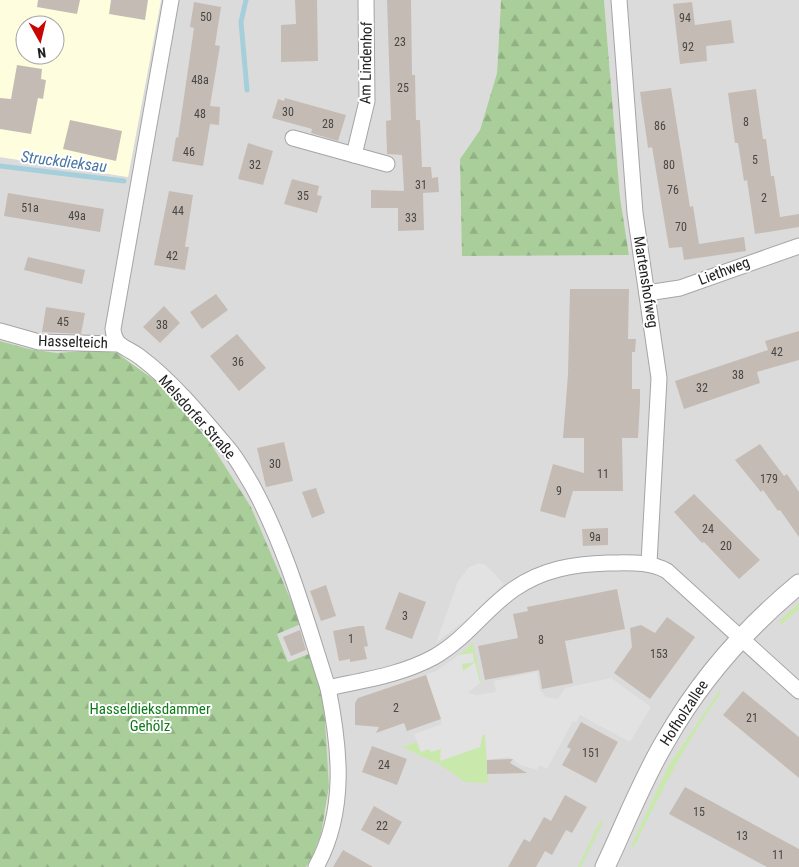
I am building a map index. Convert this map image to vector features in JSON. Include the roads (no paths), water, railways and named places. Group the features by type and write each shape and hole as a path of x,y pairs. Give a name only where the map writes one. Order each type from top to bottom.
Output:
{"street":[{"path":"117,344 113,329 171,0"},
{"name":"Am Lindenhof","path":"354,155 367,101 366,0"},
{"name":"Martenshofweg","path":"619,0 634,213 659,378 649,564"},
{"path":"292,138 388,164"},
{"name":"Liethweg","path":"647,293 680,288 799,246"},
{"name":"Hasselteich","path":"0,331 39,342 117,344"},
{"name":"Melsdorfer Straße","path":"117,344 140,357 166,381 229,449 244,471 278,535 328,688 339,764 339,788 328,838 316,867"},
{"path":"328,688 391,674 424,663 460,640 514,589 538,576 554,570 587,564 649,564 660,566 675,577 799,691"},
{"name":"Hofholzallee","path":"604,867 666,740 693,697 741,638 799,584"}],"waterway":[{"name":"Struckdieksau","path":"246,0 241,22 247,90"},
{"name":"Struckdieksau","path":"0,166 124,181"}],"park label":[{"name":"Hasseldieksdammer Gehölz","path":"150,718"}]}
